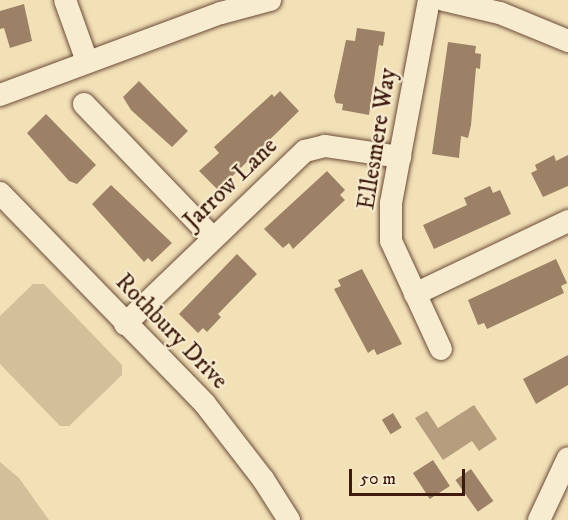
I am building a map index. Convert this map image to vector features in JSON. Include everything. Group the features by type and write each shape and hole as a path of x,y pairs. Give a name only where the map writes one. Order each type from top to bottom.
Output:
{"street":[{"path":"65,0 87,61"},
{"name":"Ellesmere Way","path":"429,0 391,203 391,241 441,349"},
{"path":"444,0 500,13 568,42"},
{"path":"0,94 258,1"},
{"path":"84,104 213,238"},
{"name":"Jarrow Lane","path":"125,324 295,160 315,147 400,157"},
{"name":"Rothbury Drive","path":"0,193 228,431 288,520"},
{"path":"415,294 568,221"},
{"path":"539,520 568,458"}],"shaded area":[{"path":"33,284 44,284 122,365 122,375 69,426 60,426 0,364 0,316"},
{"path":"474,405 497,439 479,451 472,441 443,460 415,418 427,411 438,428"},
{"path":"0,462 19,478 49,520 0,520"}],"building":[{"path":"24,4 32,41 10,48 4,28 0,29 0,11"},
{"path":"357,28 385,32 383,46 379,45 369,115 342,110 343,104 336,103 334,96 346,40 355,41"},
{"path":"448,42 476,46 475,53 481,54 480,69 476,68 471,125 468,138 461,136 459,158 432,154"},
{"path":"139,81 188,131 172,147 131,110 123,97"},
{"path":"280,91 299,111 218,190 199,171 219,153 214,147 272,94 274,97"},
{"path":"46,114 96,165 77,184 69,181 27,133"},
{"path":"554,155 556,161 568,155 568,186 543,197 531,173 537,170 535,165"},
{"path":"327,171 345,190 340,195 345,200 293,249 289,243 283,248 264,229"},
{"path":"111,185 172,243 152,262 148,258 144,262 92,204"},
{"path":"490,186 493,193 500,190 511,214 434,249 423,225 467,205 464,198"},
{"path":"237,254 257,274 218,314 221,317 207,332 203,328 198,333 179,314"},
{"path":"556,259 567,283 561,286 564,293 487,329 484,323 478,325 468,300"},
{"path":"362,269 402,344 377,355 374,349 368,353 334,289 341,286 338,280"},
{"path":"568,355 568,385 536,404 523,379"},
{"path":"393,413 402,428 391,434 382,420"},
{"path":"433,460 450,486 430,499 413,473"},
{"path":"471,469 493,501 478,512 455,480"}]}
